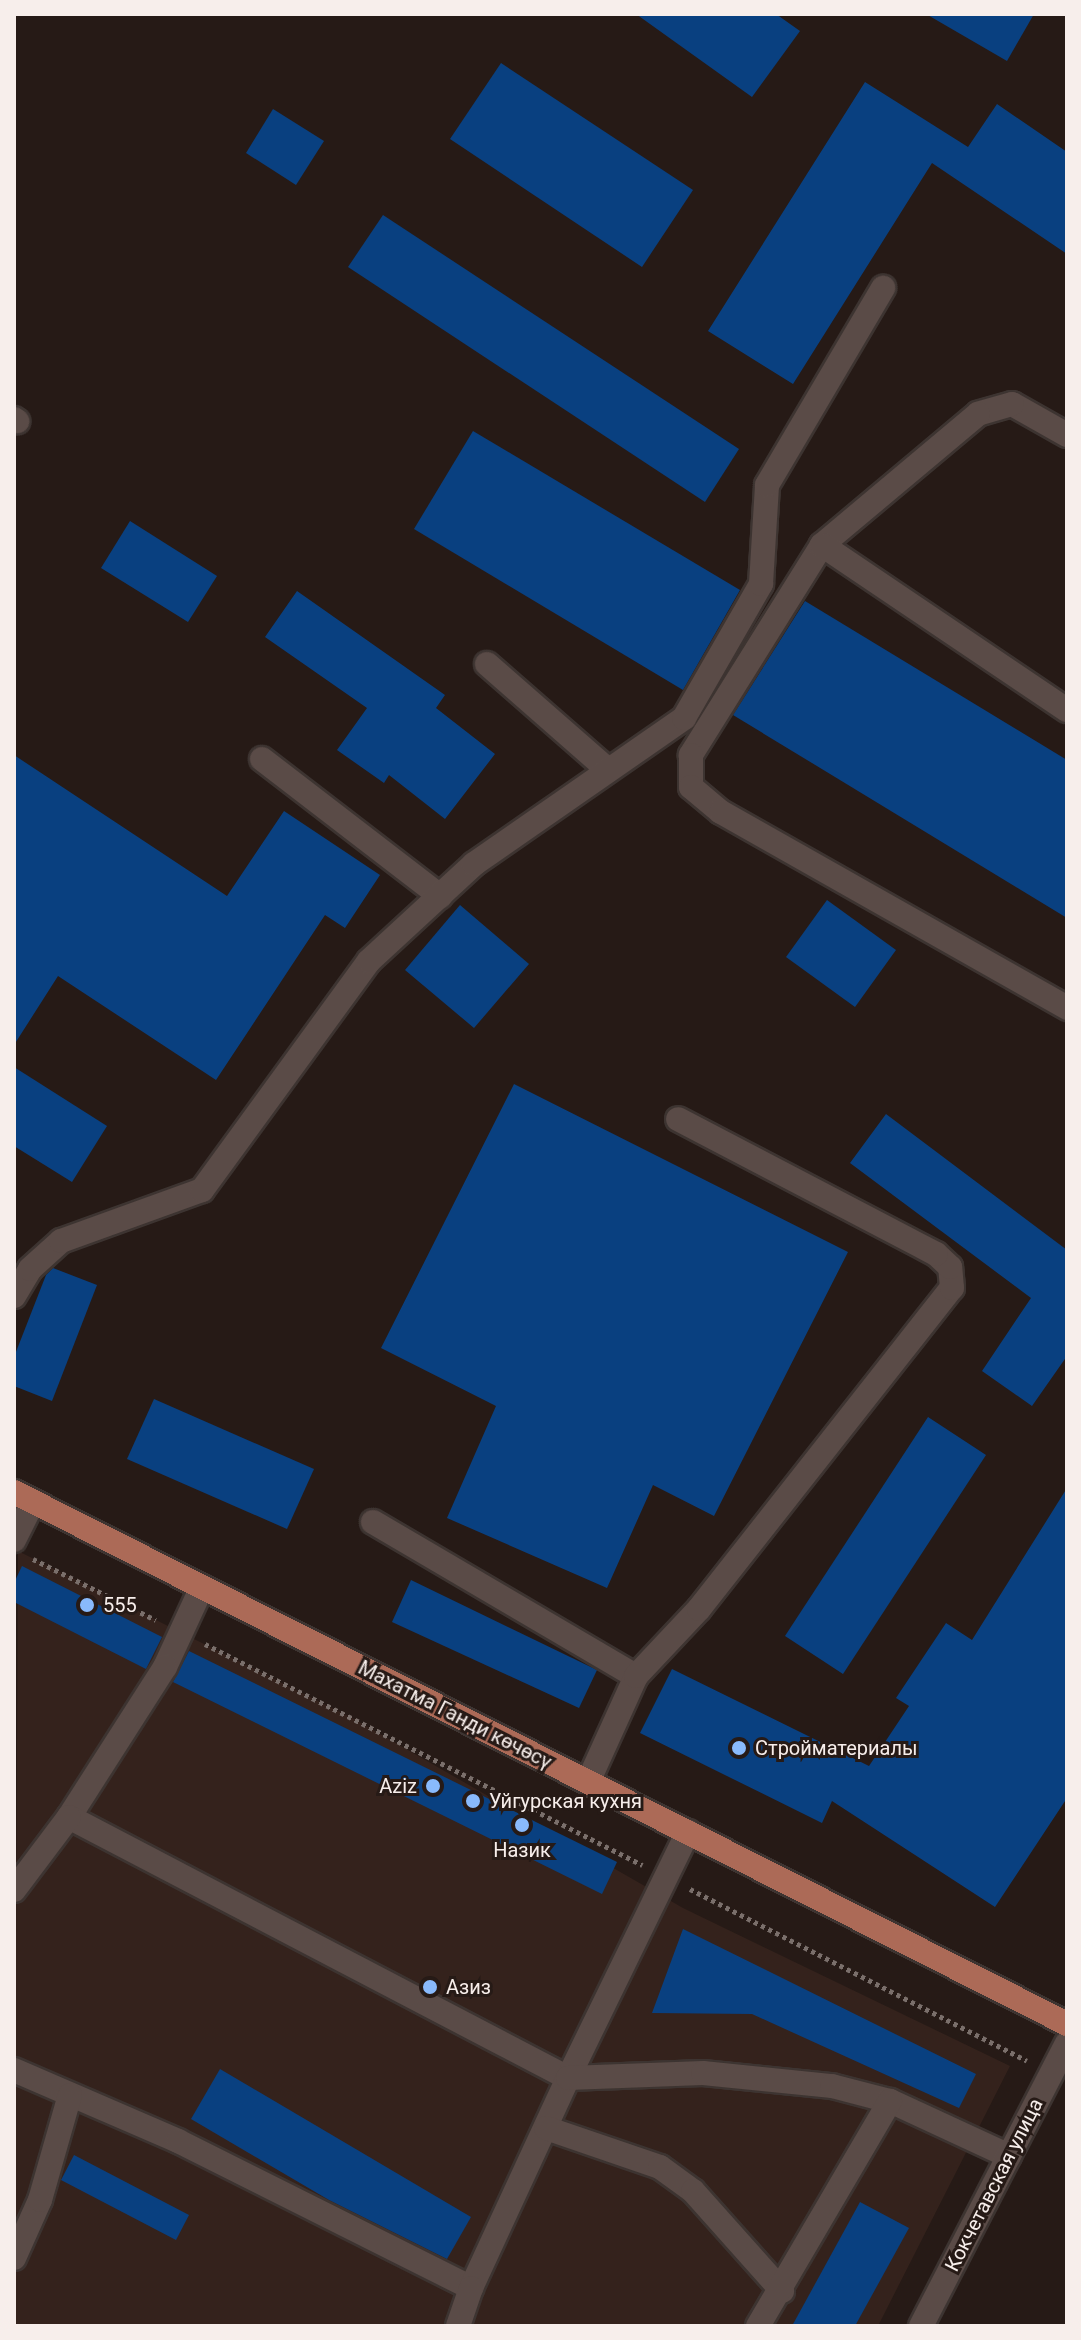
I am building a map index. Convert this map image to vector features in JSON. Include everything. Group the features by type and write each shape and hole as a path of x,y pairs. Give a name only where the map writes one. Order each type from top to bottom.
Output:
{"main road":[{"name":"Махатма Ганди көчөсү","path":"24,1497 1067,2024"}],"street":[{"path":"14,1296 22,1264 61,1241 202,1190 369,961 474,864 684,718 761,584 767,485 883,288"},
{"path":"1067,435 1012,404 978,414 822,545 691,755 691,787 721,812 1067,1008"},
{"path":"822,545 1067,710"},
{"path":"487,664 607,769"},
{"path":"262,759 440,896"},
{"path":"588,1782 636,1676 699,1609 952,1288 950,1267 936,1254 678,1119"},
{"path":"16,1546 24,1497"},
{"path":"373,1522 636,1676"},
{"path":"14,1890 69,1817 165,1667 202,1587"},
{"path":"69,1817 568,2078 703,2073 832,2086 890,2101 1009,2156"},
{"path":"458,2326 471,2288 568,2078 688,1832"},
{"name":"Кокчетавская улица","path":"921,2326 1067,2043"},
{"path":"14,2070 178,2141 471,2288"},
{"path":"14,2258 40,2200 70,2095"},
{"path":"758,2326 782,2291 890,2101"},
{"path":"546,2128 660,2167 693,2191 782,2291"}],"path":[{"path":"16,1546 1051,2074"}],"shaded area":[{"name":"Азиз","path":"18,1551 354,1719 683,1908 1010,2066 878,2326 14,2326"}],"building":[{"path":"636,14 776,14 800,31 752,97"},
{"path":"926,14 1034,14 1007,61"},
{"path":"501,63 693,190 642,267 450,139"},
{"path":"865,82 968,147 997,104 1067,152 1067,254 932,163 793,384 708,331"},
{"path":"273,109 324,141 296,185 246,153"},
{"path":"383,215 739,449 705,502 348,267"},
{"path":"473,431 740,590 683,690 414,529"},
{"path":"130,521 217,576 188,622 101,568"},
{"path":"297,591 445,695 436,708 495,754 445,819 389,775 384,783 337,750 367,708 265,637"},
{"path":"805,601 1067,760 1067,918 733,715"},
{"path":"14,755 227,896 284,811 380,875 345,928 325,915 216,1080 58,976 14,1045"},
{"path":"827,900 896,950 855,1007 786,957"},
{"path":"460,905 529,964 474,1028 405,970"},
{"path":"14,1067 107,1126 72,1182 14,1146"},
{"path":"514,1084 848,1252 714,1516 653,1485 607,1588 447,1518 496,1406 381,1348"},
{"path":"886,1114 1067,1250 1067,1356 1032,1406 982,1371 1031,1298 850,1163"},
{"path":"53,1268 97,1285 52,1401 14,1386 14,1357 46,1275"},
{"path":"154,1399 314,1469 287,1529 127,1459"},
{"path":"928,1417 986,1455 843,1674 785,1636"},
{"path":"1067,1488 1067,1798 995,1907 832,1801 822,1823 640,1733 672,1669 869,1766 909,1706 896,1698 946,1623 972,1640"},
{"path":"22,1566 162,1637 146,1669 14,1602 14,1583"},
{"path":"411,1580 597,1670 579,1708 392,1622"},
{"path":"189,1651 617,1862 602,1894 173,1682"},
{"path":"683,1929 976,2074 959,2108 752,2014 652,2013"},
{"path":"220,2069 471,2217 447,2259 329,2200 191,2119"},
{"path":"74,2155 189,2215 176,2240 61,2180"},
{"path":"860,2202 909,2228 855,2326 792,2326"}],"place":[{"name":"555","path":"87,1605"},
{"name":"Стройматериалы","path":"739,1748"},
{"name":"Aziz","path":"433,1786"},
{"name":"Уйгурская кухня","path":"473,1801"},
{"name":"Назик","path":"522,1825"},
{"name":"Азиз","path":"430,1987"}]}
